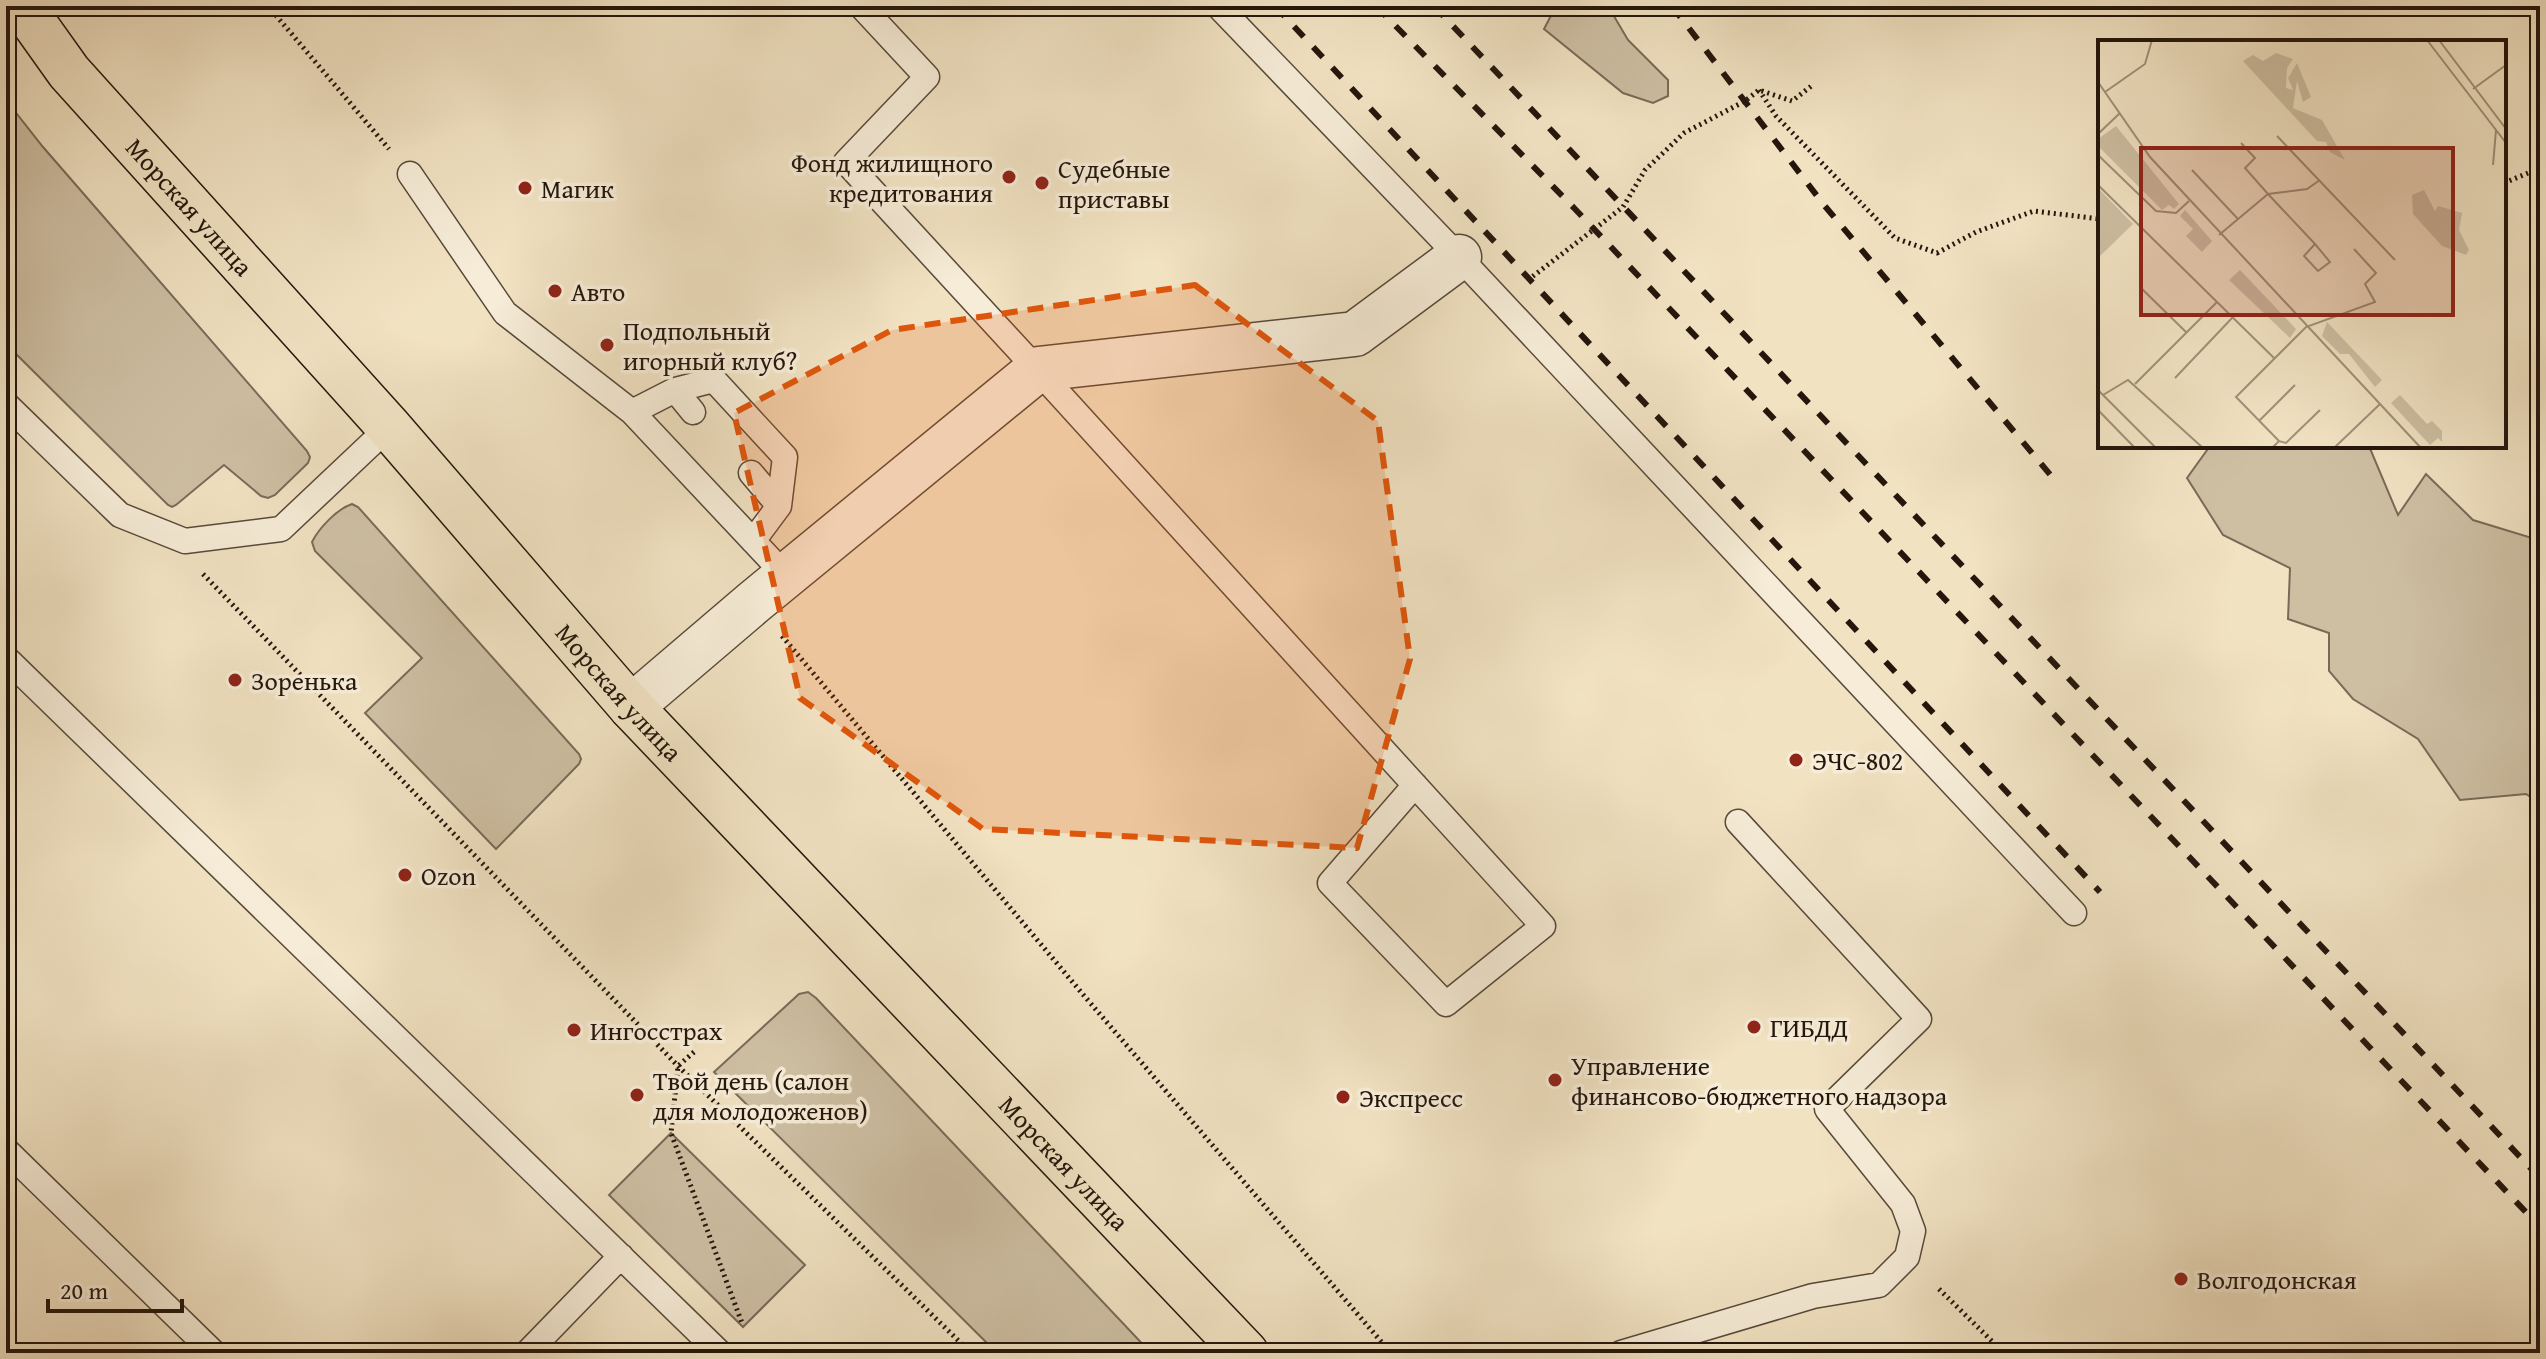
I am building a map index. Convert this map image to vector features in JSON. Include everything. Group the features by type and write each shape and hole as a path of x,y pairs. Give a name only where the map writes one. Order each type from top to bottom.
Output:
{"main road":[{"name":"Морская улица","path":"22,6 69,72 389,427 631,707 1246,1353"}],"street":[{"path":"631,707 1038,369 1355,334 1459,257"}],"lane":[{"path":"861,6 927,77 846,162 1038,369 1543,926 1446,1004 1330,883 1415,785"},
{"path":"1218,6 1459,257 2074,913"},
{"path":"410,174 505,313 632,412 753,541 770,589"},
{"path":"632,412 675,390 714,380 785,457 779,506 753,541"},
{"path":"675,390 693,412"},
{"path":"6,404 120,515 185,541 281,529 389,427"},
{"path":"751,473 779,506"},
{"path":"6,658 720,1353"},
{"path":"1621,1353 1813,1296 1879,1285 1907,1257 1913,1231 1903,1204 1827,1109 1919,1019 1738,822"},
{"path":"6,1150 214,1353"},
{"path":"527,1353 621,1256"}],"path":[{"path":"268,6 410,174"},
{"path":"1759,90 1792,101 1814,84"},
{"path":"1759,90 1776,116 1895,238 1937,253 1976,232 2034,211 2098,219"},
{"path":"1502,303 1623,207 1645,170 1684,133 1745,101 1759,90"},
{"path":"2506,182 2540,168"},
{"path":"163,533 678,1066 971,1353"},
{"path":"770,589 1086,998 1391,1353"},
{"path":"694,1052 678,1066 671,1133 743,1327"},
{"path":"1939,1289 2004,1353"}],"highlighted area":[{"path":"1195,285 1378,421 1410,659 1357,848 983,829 800,698 734,413 892,330"}],"shaded area":[{"path":"1556,6 1608,6 1628,40 1668,80 1668,96 1653,103 1623,93 1544,29"},
{"path":"6,100 43,147 307,451 310,457 308,463 275,495 268,498 261,496 224,465 176,505 168,505 6,344"},
{"path":"2209,448 2370,448 2398,515 2426,474 2473,520 2535,539 2540,535 2540,803 2526,794 2460,800 2418,739 2353,699 2329,671 2329,633 2288,619 2290,568 2223,535 2187,478"},
{"path":"352,504 358,507 579,754 579,764 496,849 365,713 422,658 315,551 312,542 319,531"},
{"path":"808,992 1151,1353 997,1353 714,1072 799,994"},
{"path":"671,1133 805,1265 743,1327 609,1195"}],"railway":[{"path":"1275,6 2100,892"},
{"path":"1376,6 1575,209 2540,1227"},
{"path":"1434,6 2540,1178"},
{"path":"1672,6 1824,205 2053,478"}],"place":[{"name":"Фонд жилищного кредитования","path":"1009,177"},
{"name":"Судебные приставы","path":"1042,183"},
{"name":"Магик","path":"525,188"},
{"name":"Авто","path":"555,291"},
{"name":"Подпольный игорный клуб?","path":"607,345"},
{"name":"Зоренька","path":"235,680"},
{"name":"ЭЧС-802","path":"1796,760"},
{"name":"Ozon","path":"405,875"},
{"name":"ГИБДД","path":"1754,1027"},
{"name":"Ингосстрах","path":"574,1030"},
{"name":"Управление финансово-бюджетного надзора","path":"1555,1080"},
{"name":"Твой день (салон для молодоженов)","path":"637,1095"},
{"name":"Экспресс","path":"1343,1097"},
{"name":"Волгодонская","path":"2181,1279"}]}
